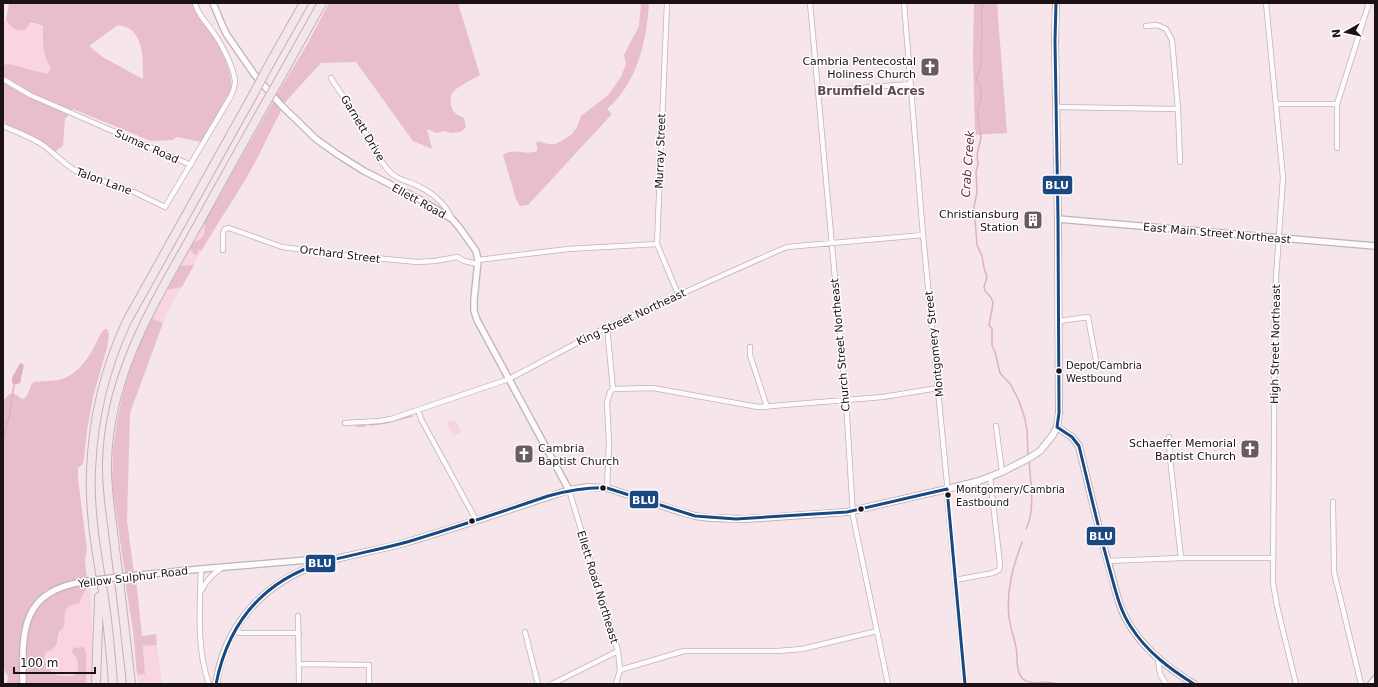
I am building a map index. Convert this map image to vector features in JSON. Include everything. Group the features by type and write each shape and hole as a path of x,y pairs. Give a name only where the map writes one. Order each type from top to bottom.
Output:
{"highway":[{"path":"96,684 99,606 90,471 100,398 111,358 127,321 304,3"},
{"path":"131,684 109,496 107,463 109,439 117,396 123,374 153,304 322,3"},
{"path":"97,558 108,633 113,684"}],"main road":[{"path":"216,684 223,654 234,631 248,611 263,595 284,580 316,565 405,543 569,490 607,488 681,512 707,517 757,518 853,511 947,489 990,477 1028,459 1040,451 1053,435 1057,427 1059,413 1055,41 1056,3"}],"street":[{"name":"Sumac Road","path":"3,79 30,95 191,166 231,96 235,81 215,34 198,12 196,3"},
{"name":"Ellett Road","path":"213,3 222,27 246,63 281,105 316,139 364,171 421,200 452,219 476,250 478,262 474,311 477,320 569,490"},
{"name":"Murray Street","path":"667,3 657,244 678,294"},
{"name":"Church Street Northeast","path":"810,3 846,400 855,529 888,684"},
{"name":"Montgomery Street","path":"904,3 923,235 965,684"},
{"name":"High Street Northeast","path":"1266,3 1283,178 1275,292 1273,582 1277,606 1296,684"},
{"path":"1337,148 1337,104 1369,3"},
{"path":"1146,26 1157,25 1166,29 1172,40 1178,109 1180,162"},
{"name":"Garnett Drive","path":"331,78 356,116 386,167 400,179 421,187 440,201 448,210 452,219"},
{"path":"818,91 911,84"},
{"path":"1277,104 1337,104"},
{"path":"1056,107 1178,109"},
{"name":"Talon Lane","path":"3,126 33,139 76,171 136,193 165,207 191,166"},
{"name":"East Main Street Northeast","path":"1058,219 1375,246"},
{"name":"Orchard Street","path":"223,250 223,233 225,229 229,228 282,247 411,262 435,261 457,256 464,261 478,262 568,250 657,244"},
{"name":"King Street Northeast","path":"345,423 391,419 509,379 607,327 678,294 787,248 923,235"},
{"path":"1059,321 1088,317 1097,366"},
{"path":"607,327 613,389 610,392 607,403 609,443 607,488"},
{"path":"750,347 750,355 767,407"},
{"path":"613,389 653,388 749,406 767,407 884,397 938,388"},
{"path":"418,410 421,419 476,520"},
{"path":"996,426 1002,472"},
{"path":"1057,427 1072,438 1079,446 1108,561 1125,616 1146,646 1158,659 1171,670 1194,684"},
{"path":"1169,437 1181,558"},
{"path":"955,580 993,574 999,570 1000,564 990,477"},
{"name":"Ellett Road Northeast","path":"569,490 618,651 620,670 616,684"},
{"path":"1333,502 1334,572 1361,684"},
{"path":"1108,561 1181,558 1272,558"},
{"name":"Yellow Sulphur Road","path":"23,684 24,633 27,623 35,607 52,591 66,585 129,576 308,560 316,565"},
{"path":"200,592 206,581 223,567"},
{"path":"201,569 200,633 202,656 209,684"},
{"path":"298,616 298,684"},
{"path":"234,631 241,633 299,633"},
{"path":"620,670 684,651 778,651 802,649 877,631"},
{"path":"525,632 538,684"},
{"path":"552,684 618,651"},
{"path":"1158,659 1160,674 1166,684"},
{"path":"299,664 369,665 369,684"},
{"path":"1371,684 1375,679"}],"shaded area":[{"path":"9,3 193,3 196,12 216,40 223,54 231,76 231,90 201,142 177,137 173,140 151,141 73,109 65,119 63,146 55,153 7,126 3,118 3,65 9,64 47,74 51,68 45,53 43,26 30,23 25,30 19,30 12,27 6,20","holes":["118,25 124,26 133,32 140,43 142,50 143,79 104,58 89,46"]},
{"path":"329,3 458,3 480,75 460,87 451,95 451,105 453,110 457,115 464,118 466,127 461,132 452,133 444,131 436,133 427,129 432,149 413,141 356,62 321,63 284,105 276,96 304,50"},
{"path":"641,3 649,3 643,46 633,74 626,87 607,109 612,114 528,205 520,206 516,199 503,155 511,152 528,153 537,151 536,143 538,141 548,144 555,144 563,140 572,134 577,127 581,116 608,95 621,77 626,64 624,55 639,26"},
{"path":"974,3 997,3 1007,133 975,135 973,55"},
{"path":"6,20 11,27 31,24 43,26 45,53 51,68 47,74 14,65 3,65 3,24"},
{"path":"273,102 281,111 247,177 202,250 198,250 198,253 195,255 191,251 191,244 203,236 205,231 204,222"},
{"path":"204,222 206,233 198,250 202,250 194,265 180,266"},
{"path":"194,265 182,287 167,290 180,266"},
{"path":"182,287 166,314 163,323 152,318 167,290"},
{"path":"152,318 163,323 130,413 127,521 134,573 125,574 112,486 113,449 117,420 126,381 135,353"},
{"path":"107,329 109,334 107,348 93,397 83,464 78,468 78,479 87,549 85,559 87,579 59,585 45,592 35,602 28,613 21,640 21,684 7,684 8,677 5,671 3,671 3,400 11,393 22,399 25,398 34,382 59,380 70,375 84,363 101,333"},
{"path":"20,363 24,365 20,383 14,385 12,378"},
{"path":"452,420 456,421 461,432 453,436 447,425 448,422"},
{"path":"136,579 142,636 156,634 157,645 143,646 145,674 137,675 133,630 125,581"},
{"path":"85,584 90,585 93,641 91,684 86,684 86,652 84,647 72,653 76,658 78,666 76,674 73,675 57,675 46,665 44,659 45,653 58,642 60,632 65,624 65,611 68,606 74,605"},
{"path":"85,584 86,588 79,603 69,606 65,611 65,623 62,630 59,632 56,645 45,653 44,660 47,666 56,675 70,676 76,674 78,668 77,660 72,653 73,648 84,647 86,652 86,684 25,684 25,648 29,624 34,613 50,596 67,588"},
{"path":"157,645 162,684 138,684 137,675 145,674 143,646"}],"waterway":[{"name":"Crab Creek","path":"983,3 981,14 981,63 980,70 976,78 981,88 981,99 977,111 981,138 977,154 977,192 974,207 977,245 982,256 987,277 984,287 985,291 993,302 989,325 992,329 992,345 1000,373 1011,385 1019,401 1025,419 1028,456"},
{"path":"3,439 9,417 14,385"},
{"path":"370,425 412,416"},
{"path":"357,426 365,426"},
{"name":"Crab Creek","path":"1026,529 1032,504 1029,459"},
{"name":"Crab Creek","path":"1022,542 1013,569 1008,598 1009,617 1016,647 1018,668 1020,676 1027,681 1057,684"}],"transit line":[{"name":"BLU","path":"1056,3 1055,41 1059,413 1057,427 1072,437 1079,446 1113,583 1120,606 1127,620 1137,636 1152,652 1168,666 1194,684"},
{"name":"BLU","path":"216,684 229,642 239,624 251,608 265,594 281,581 300,571 342,557 425,537 562,492 592,488 607,488 695,516 736,519 847,512 947,489 965,684"}],"place":[{"name":"Cambria Pentecostal Holiness Church","path":"930,67"},
{"name":"Christiansburg Station","path":"1033,220"},
{"name":"Depot/Cambria Westbound","path":"1059,371"},
{"name":"Schaeffer Memorial Baptist Church","path":"1250,449"},
{"name":"Cambria Baptist Church","path":"524,454"},
{"name":"Montgomery/Cambria Eastbound","path":"948,495"}],"district":[{"name":"Brumfield Acres","path":"871,91"}]}
